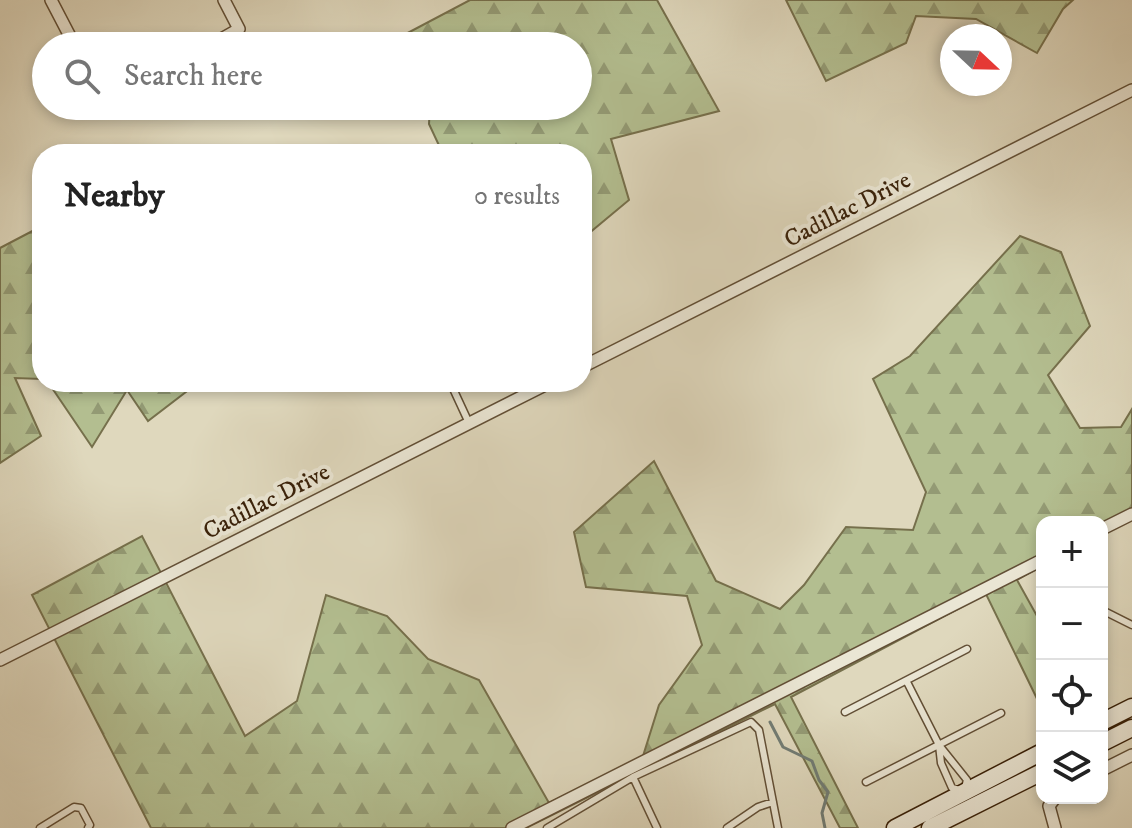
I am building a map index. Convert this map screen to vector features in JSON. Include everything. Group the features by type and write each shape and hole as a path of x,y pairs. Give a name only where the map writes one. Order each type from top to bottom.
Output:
{"main road":[{"path":"1108,719 1132,707"},
{"path":"1108,740 1132,728"},
{"path":"895,828 1036,755"},
{"path":"930,828 1036,775"},
{"path":"964,791 973,806"}],"street":[{"path":"51,0 68,32"},
{"path":"224,0 239,29 234,32"},
{"name":"Cadillac Drive","path":"592,362 1132,90"},
{"name":"Cadillac Drive","path":"0,660 531,392"},
{"path":"1108,526 1132,514"},
{"path":"512,828 1036,563"},
{"path":"1108,767 1132,755"},
{"path":"1052,804 1055,828"}],"lane":[{"path":"455,392 469,423"},
{"path":"1108,613 1132,625"},
{"path":"845,712 967,649"},
{"path":"907,682 939,745 967,780 964,791 952,788 941,763 939,745"},
{"path":"866,782 1001,713"},
{"path":"547,828 633,777 751,722 759,730 778,828"},
{"path":"633,777 657,828"},
{"path":"727,828 758,807 773,802"},
{"path":"40,828 74,807 81,808 90,825 88,828"}],"green space":[{"path":"470,0 657,0 719,111 611,139 629,200 592,231 592,144 438,144 429,124 429,120 592,120 592,32 409,32"},
{"path":"786,0 1073,0 1063,9 1037,53 1012,39 1012,24 916,16 906,43 826,81"},
{"path":"32,231 32,379 15,378 41,436 0,463 0,248"},
{"path":"1020,236 1061,252 1090,326 1048,375 1080,428 1121,427 1132,409 1132,518 1108,531 1108,516 1036,516 1036,569 1017,580 1036,614 1036,697 986,594 791,697 858,828 840,828 775,704 526,828 151,828 32,595 142,536 245,736 297,701 326,595 387,616 428,659 479,680 549,803 643,756 659,705 702,645 687,596 586,587 574,532 654,461 716,581 780,609 804,585 846,527 913,530 926,492 873,379 910,356"},
{"path":"55,392 126,392 92,447"},
{"path":"128,392 186,392 148,421"}],"waterway":[{"path":"770,722 783,747 812,761 819,780 828,792 822,813 825,828"}]}
